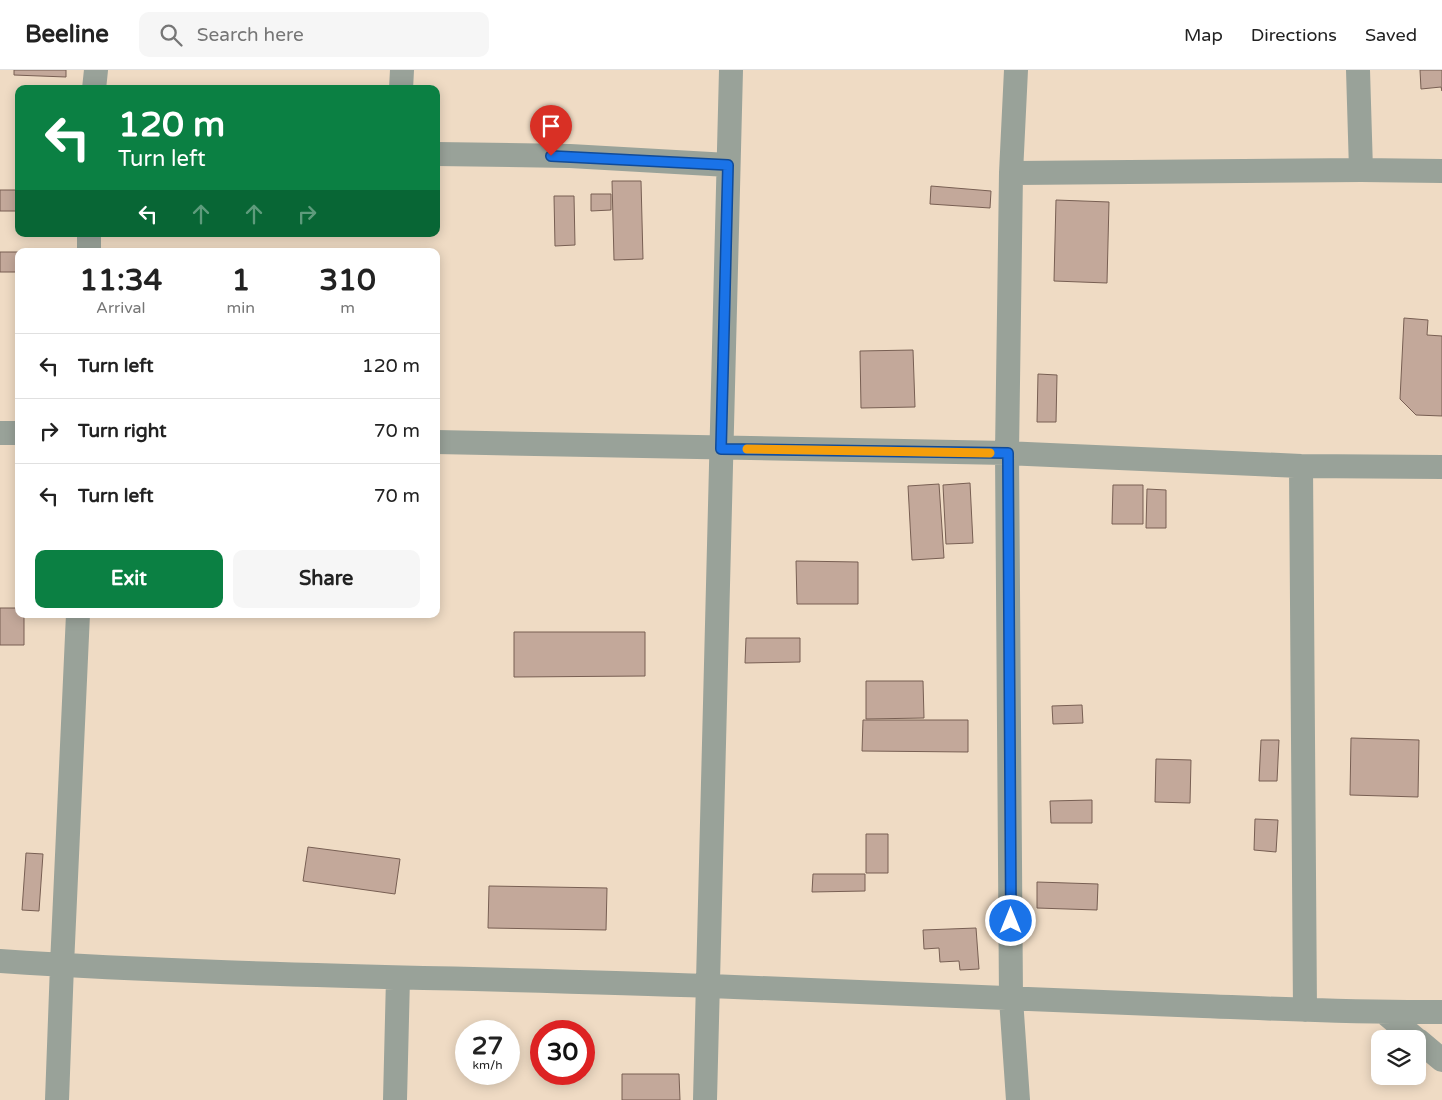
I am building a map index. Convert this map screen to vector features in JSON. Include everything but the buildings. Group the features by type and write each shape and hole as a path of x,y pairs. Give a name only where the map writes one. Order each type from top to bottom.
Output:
{"street":[{"path":"94,85 96,70"},
{"path":"401,85 402,70"},
{"path":"705,1100 731,70"},
{"path":"1016,70 1011,173 1008,453 1011,999 1018,1100"},
{"path":"1358,70 1361,170"},
{"path":"440,154 570,156 728,165"},
{"path":"1011,173 1361,170 1442,172"},
{"path":"0,433 15,433"},
{"path":"440,442 721,449 1008,453 1301,466 1442,468"},
{"path":"1301,466 1305,1010"},
{"path":"57,1100 78,618"},
{"path":"0,961 398,978 708,986 1385,1013 1442,1012"},
{"path":"395,1100 398,978"},
{"path":"1385,1013 1406,1030"},
{"path":"1426,1047 1442,1060"}],"slow traffic":[{"path":"747,449 990,453"}],"route":[{"path":"551,156 728,165 721,449 1008,453 1011,921"}]}
